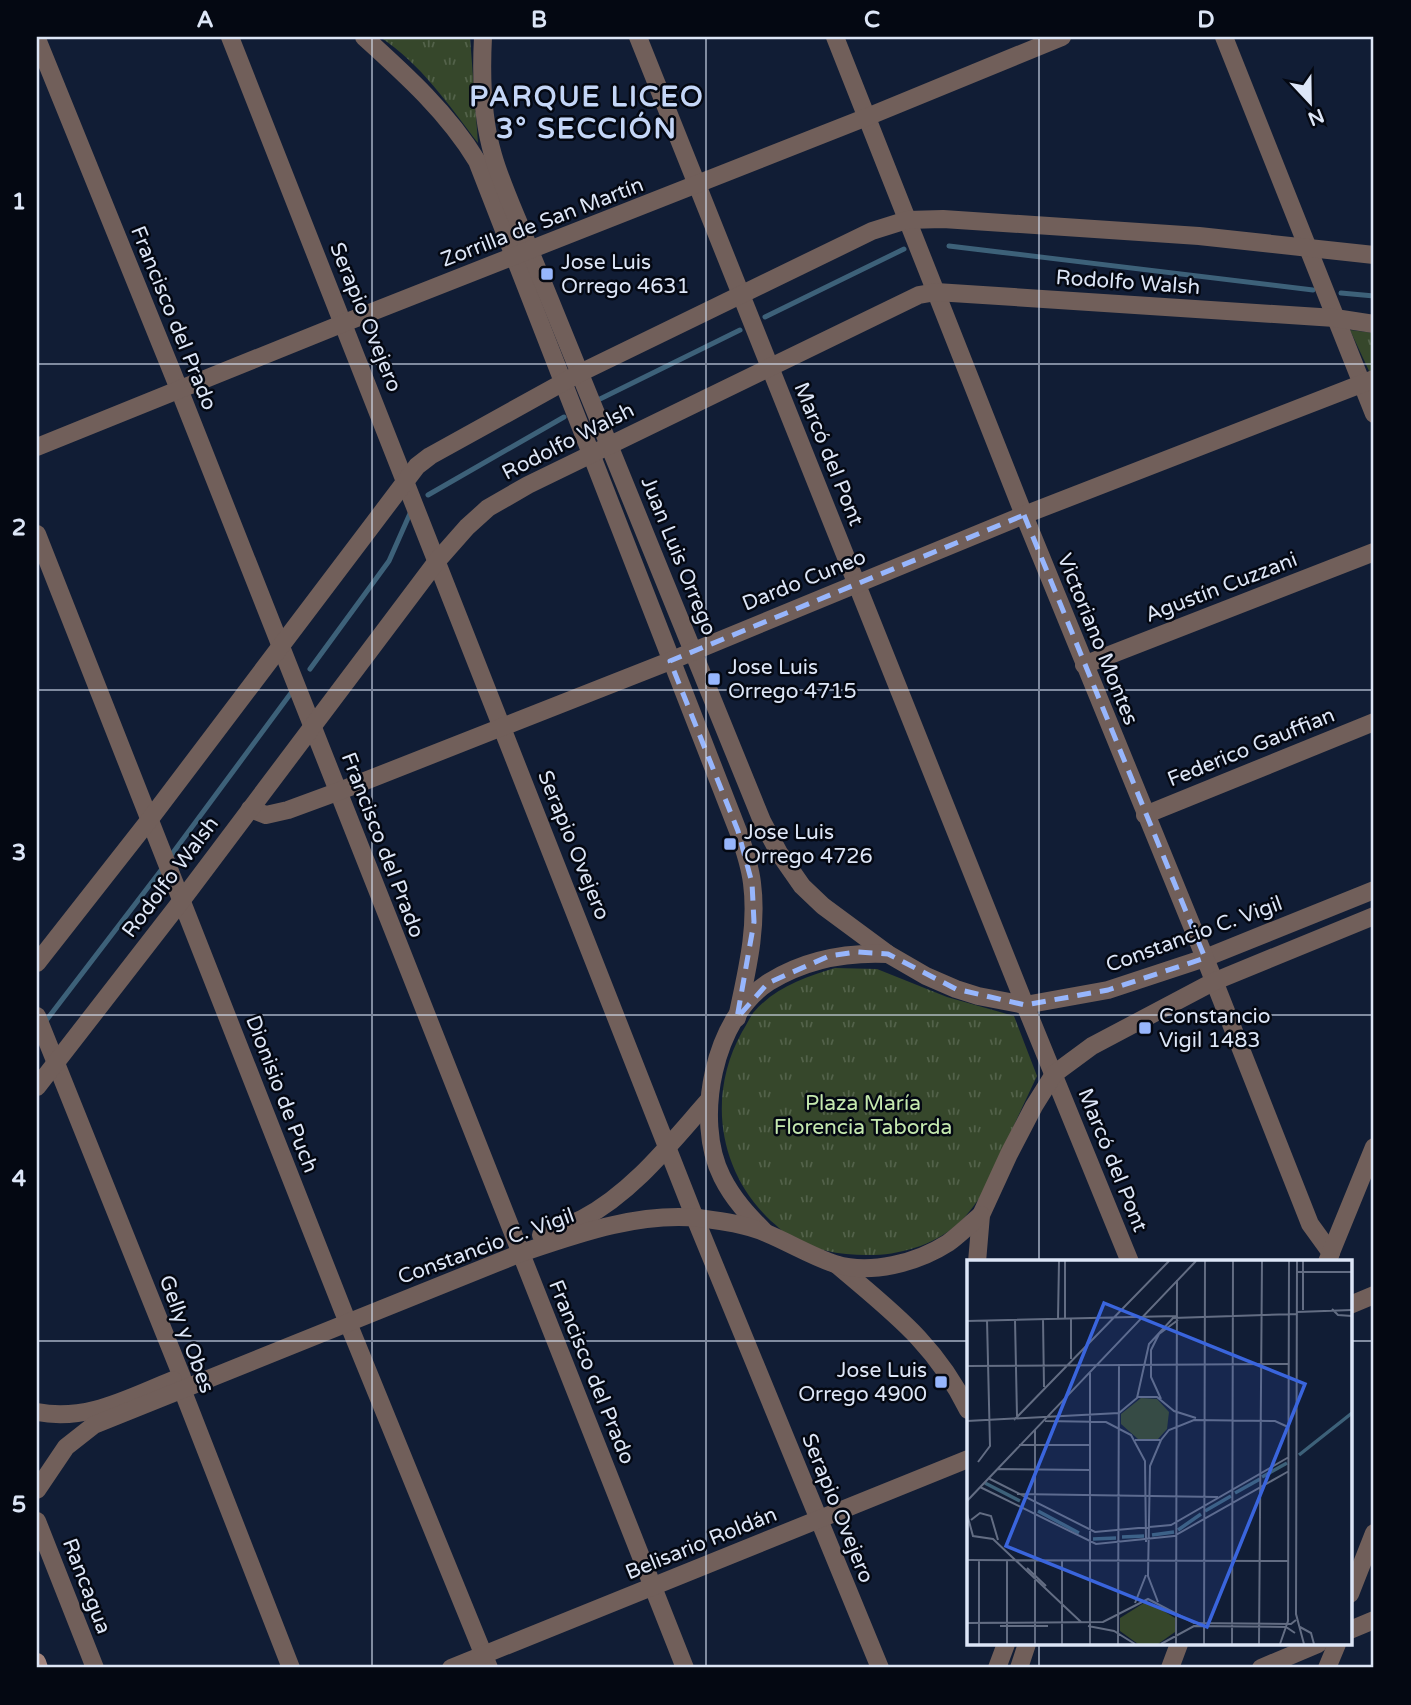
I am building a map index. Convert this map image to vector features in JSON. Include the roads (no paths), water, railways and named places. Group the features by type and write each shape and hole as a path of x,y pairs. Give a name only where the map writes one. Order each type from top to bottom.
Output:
{"main road":[{"path":"37,1662 39,1668"}],"street":[{"name":"Serapio Ovejero","path":"230,37 695,1218 880,1668"},
{"path":"364,37 419,87 464,139 485,158"},
{"path":"483,37 485,158"},
{"name":"Marcó del Pont","path":"638,37 1129,1260"},
{"name":"Victoriano Montes","path":"835,37 1084,665 1205,958 1310,1224 1329,1258"},
{"name":"Zorrilla de San Martín","path":"37,447 867,117 1034,42 1062,37"},
{"path":"1224,37 1335,318 1368,382 1374,414"},
{"name":"Francisco del Prado","path":"37,39 179,389 685,1668"},
{"name":"Juan Luis Orrego","path":"485,158 522,254 563,382 590,454 738,831 752,883 754,922 737,1018"},
{"path":"37,964 417,466 430,456 563,382 872,231 907,220 943,219 1199,236 1374,255"},
{"name":"Juan Luis Orrego","path":"522,254 580,373 762,821 779,853 802,886 823,906 888,954 926,976 956,989 1025,1005"},
{"name":"Rodolfo Walsh","path":"37,1087 182,900 437,561 488,508 610,444 906,300 936,292 1335,318 1374,324"},
{"name":"Dardo Cuneo","path":"250,809 266,815 337,792 670,661 1024,515 1368,382"},
{"name":"Dionisio de Puch","path":"37,534 346,1317 486,1662"},
{"name":"Agustín Cuzzani","path":"1084,665 1374,552"},
{"name":"Federico Gauffian","path":"1145,815 1374,722"},
{"name":"Constancio C. Vigil","path":"1025,1005 1108,990 1205,958 1374,890"},
{"path":"977,1260 981,1215 1015,1142 1054,1074 1092,1046 1213,982 1374,916"},
{"path":"765,1233 736,1202 720,1174 712,1143 708,1101 720,1049 737,1018 768,983 829,956 857,952 888,954"},
{"name":"Gelly y Obes","path":"37,1016 292,1668"},
{"name":"Constancio C. Vigil","path":"37,1490 66,1447 94,1425 182,1383 519,1249 582,1219 626,1189 708,1101"},
{"path":"1329,1258 1374,1147"},
{"name":"Constancio C. Vigil","path":"519,1249 619,1224 668,1217 695,1218 726,1222 765,1233 836,1265 878,1267 921,1256 947,1243 981,1215"},
{"path":"836,1265 930,1348 947,1371 967,1408"},
{"path":"1352,1304 1374,1295"},
{"name":"Constancio C. Vigil","path":"37,1412 69,1416 90,1413 182,1383"},
{"name":"Belisario Roldán","path":"451,1668 486,1662 653,1588 967,1459"},
{"name":"Rancagua","path":"37,1521 95,1668"},
{"path":"1352,1589 1374,1533"},
{"path":"1352,1629 1374,1620"},
{"path":"997,1668 1005,1646"},
{"path":"1019,1668 1026,1646"},
{"path":"1170,1668 1178,1646"},
{"path":"1261,1668 1313,1646"},
{"path":"1327,1668 1336,1646"}],"waterway":[{"path":"949,246 1313,290"},
{"path":"765,317 904,249"},
{"path":"1341,293 1374,296"},
{"path":"600,399 740,330"},
{"path":"428,495 564,417"},
{"path":"310,669 389,561 412,509"},
{"path":"172,854 294,689"},
{"path":"45,1022 162,869"}],"place":[{"name":"Jose Luis Orrego 4631","path":"547,274"},
{"name":"Jose Luis Orrego 4715","path":"714,679"},
{"name":"Jose Luis Orrego 4726","path":"730,844"},
{"name":"Constancio Vigil 1483","path":"1145,1028"},
{"name":"Jose Luis Orrego 4900","path":"941,1382"}],"district":[{"name":"PARQUE LICEO 3° SECCIÓN","path":"587,112"}],"park label":[{"name":"Plaza María Florencia Taborda","path":"863,1115"}]}
